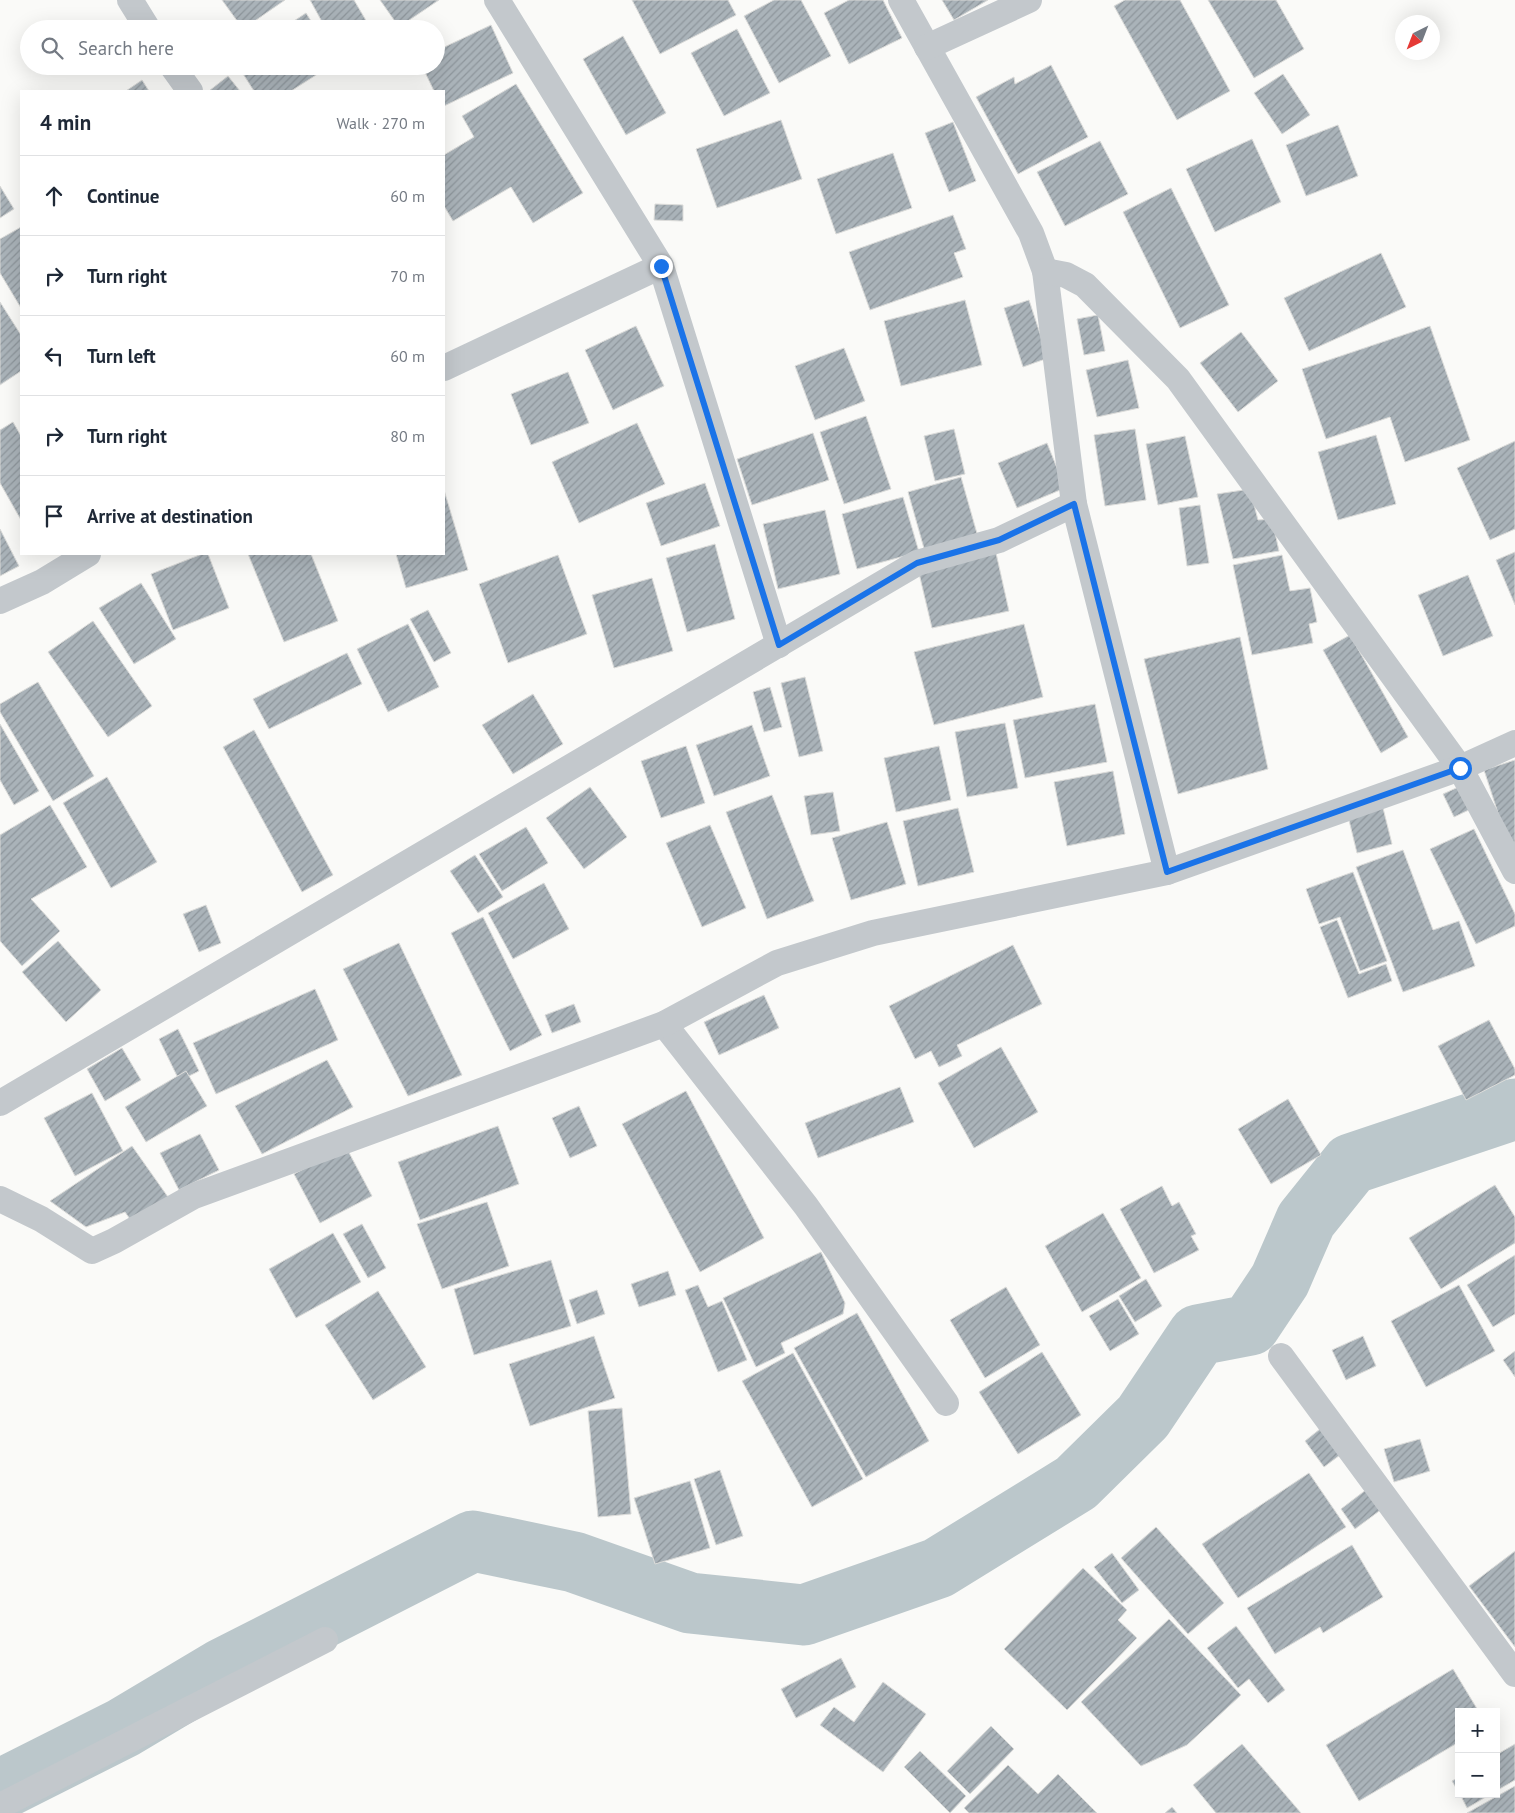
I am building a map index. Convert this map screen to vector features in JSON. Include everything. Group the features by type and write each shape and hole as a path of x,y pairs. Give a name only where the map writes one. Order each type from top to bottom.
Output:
{"street":[{"path":"130,0 142,20"},
{"path":"497,0 661,266 779,645"},
{"path":"901,0 1031,233 1045,271 1074,504 1167,872"},
{"path":"927,47 1029,0"},
{"path":"178,75 189,90"},
{"path":"445,368 661,266"},
{"path":"1045,271 1066,275 1085,285 1178,379 1460,768 1515,870"},
{"path":"0,1103 917,563 999,540 1074,504"},
{"path":"0,601 42,582 86,555"},
{"path":"0,1199 41,1219 92,1251 114,1241 194,1196 664,1024 777,963 872,933 1167,872 1460,768 1515,743"},
{"path":"664,1024 806,1206 946,1403"},
{"path":"1281,1356 1515,1674"},
{"path":"0,1806 325,1640"}],"building":[{"path":"222,0 285,0 256,20 236,20"},
{"path":"310,0 354,0 366,20 321,20"},
{"path":"380,0 439,0 409,20 394,20"},
{"path":"632,0 728,0 736,15 660,54"},
{"path":"774,0 801,0 831,56 779,83 744,16"},
{"path":"849,0 883,0 902,38 849,64 824,13"},
{"path":"942,0 988,0 954,20"},
{"path":"1125,0 1180,0 1230,91 1177,120 1114,6"},
{"path":"1208,0 1276,0 1304,49 1254,78"},
{"path":"306,13 310,20 296,20"},
{"path":"491,25 513,73 445,106 445,90 434,90 426,75 445,75 445,47"},
{"path":"737,29 770,93 724,116 691,53"},
{"path":"623,36 666,113 626,135 583,59"},
{"path":"1051,65 1088,137 1018,174 976,97 1014,77 1015,84"},
{"path":"1283,74 1310,115 1282,134 1254,93"},
{"path":"244,75 316,75 293,90 253,90"},
{"path":"228,76 239,90 210,90"},
{"path":"142,80 148,90 127,90"},
{"path":"516,84 583,193 533,223 511,187 453,221 445,208 445,154 474,137 462,116"},
{"path":"781,120 802,179 717,208 696,149"},
{"path":"953,122 976,181 949,192 925,133"},
{"path":"1338,125 1358,176 1306,196 1286,145"},
{"path":"1252,139 1281,202 1215,232 1186,169"},
{"path":"1100,141 1128,194 1065,226 1037,172"},
{"path":"893,153 912,208 836,234 817,179"},
{"path":"0,186 14,209 0,218"},
{"path":"1171,188 1229,305 1180,328 1123,212"},
{"path":"655,204 683,205 683,221 654,220"},
{"path":"953,215 966,249 954,253 963,277 870,310 849,252"},
{"path":"20,228 20,306 0,273 0,239"},
{"path":"1381,253 1406,307 1309,351 1284,298"},
{"path":"965,300 982,365 901,386 884,321"},
{"path":"1029,300 1048,358 1023,367 1004,308"},
{"path":"0,302 20,333 20,372 0,385"},
{"path":"1098,315 1105,351 1084,355 1077,319"},
{"path":"636,326 664,386 613,410 585,350"},
{"path":"1430,326 1470,440 1405,462 1390,417 1326,439 1302,369"},
{"path":"1241,332 1278,381 1238,412 1200,363"},
{"path":"844,348 865,401 815,420 795,366"},
{"path":"1128,360 1139,408 1097,417 1086,370"},
{"path":"568,372 589,423 531,445 511,394"},
{"path":"866,416 891,489 844,504 820,432"},
{"path":"13,422 20,434 20,518 0,483 0,430"},
{"path":"637,423 665,484 579,523 552,462"},
{"path":"954,429 965,474 935,481 924,436"},
{"path":"1135,429 1146,500 1105,506 1094,435"},
{"path":"813,433 829,480 752,505 737,459"},
{"path":"1376,435 1396,504 1338,520 1318,452"},
{"path":"1185,436 1198,497 1158,505 1146,444"},
{"path":"1515,441 1515,529 1490,540 1457,468"},
{"path":"1047,443 1065,488 1017,508 998,463"},
{"path":"961,477 978,537 925,552 908,492"},
{"path":"705,483 720,526 661,546 646,503"},
{"path":"1250,489 1258,520 1272,519 1279,551 1233,559 1217,494"},
{"path":"445,493 468,570 406,588 396,555 445,555"},
{"path":"903,497 919,552 857,569 842,514"},
{"path":"1200,505 1209,563 1187,566 1179,508"},
{"path":"825,510 840,574 778,589 763,524"},
{"path":"0,529 19,566 0,576"},
{"path":"715,544 735,619 687,632 666,558"},
{"path":"1515,552 1515,605 1496,560"},
{"path":"996,553 1009,611 932,628 918,569"},
{"path":"199,555 208,555 229,608 173,630 151,574"},
{"path":"248,555 311,555 338,621 284,642"},
{"path":"558,555 587,634 508,663 479,584"},
{"path":"1282,555 1290,591 1310,588 1317,622 1309,624 1313,643 1252,655 1233,565"},
{"path":"1468,575 1493,636 1443,656 1418,595"},
{"path":"652,578 673,651 614,668 592,595"},
{"path":"141,583 176,639 134,664 99,608"},
{"path":"428,610 451,653 434,662 410,619"},
{"path":"93,621 152,706 108,737 48,652"},
{"path":"408,624 439,687 388,712 357,649"},
{"path":"1024,624 1043,697 934,725 914,652"},
{"path":"1350,635 1408,737 1381,753 1323,650"},
{"path":"1240,637 1268,769 1178,794 1144,659"},
{"path":"347,653 362,684 269,729 253,699"},
{"path":"805,677 823,751 799,757 781,683"},
{"path":"38,682 94,776 53,801 0,712 0,704"},
{"path":"770,687 782,727 764,732 753,692"},
{"path":"533,694 563,744 513,774 482,725"},
{"path":"1095,704 1107,762 1025,778 1013,720"},
{"path":"1005,723 1018,788 967,797 955,732"},
{"path":"0,724 39,791 14,805 0,780"},
{"path":"752,725 770,776 714,796 696,745"},
{"path":"254,730 333,875 302,892 223,747"},
{"path":"686,746 705,803 661,818 641,761"},
{"path":"939,746 951,800 896,812 884,758"},
{"path":"1515,760 1515,855 1512,856 1484,770"},
{"path":"1113,771 1125,834 1067,846 1054,782"},
{"path":"107,777 157,862 111,888 63,803"},
{"path":"1463,785 1473,808 1454,817 1443,794"},
{"path":"590,787 627,837 584,869 546,818"},
{"path":"833,792 840,831 811,835 804,796"},
{"path":"772,795 814,901 767,919 726,812"},
{"path":"1382,804 1392,844 1357,853 1347,812"},
{"path":"50,805 87,867 31,899 60,931 22,966 0,941 0,835"},
{"path":"958,808 974,872 918,886 903,821"},
{"path":"887,822 906,884 851,900 832,838"},
{"path":"710,825 746,908 702,927 666,843"},
{"path":"526,827 548,863 502,891 479,854"},
{"path":"1474,829 1515,914 1515,926 1476,944 1430,849"},
{"path":"1403,850 1433,930 1459,921 1475,966 1403,992 1356,867"},
{"path":"475,855 503,897 478,913 450,871"},
{"path":"1353,872 1387,961 1360,971 1340,917 1319,924 1306,889"},
{"path":"544,883 569,929 513,959 488,913"},
{"path":"206,905 221,943 199,952 183,914"},
{"path":"483,917 542,1035 510,1051 451,933"},
{"path":"1337,920 1359,974 1386,964 1392,981 1348,998 1320,927"},
{"path":"58,941 101,990 66,1022 22,972"},
{"path":"399,943 462,1075 408,1096 343,969"},
{"path":"1013,945 1042,1004 957,1045 962,1056 939,1067 931,1051 915,1059 889,1006"},
{"path":"315,989 338,1040 216,1094 193,1043"},
{"path":"764,995 779,1028 719,1055 704,1022"},
{"path":"574,1004 581,1022 552,1033 545,1015"},
{"path":"1489,1020 1515,1069 1515,1075 1466,1100 1438,1046"},
{"path":"178,1029 199,1071 189,1076 177,1076 159,1039"},
{"path":"1001,1047 1038,1112 974,1148 938,1083"},
{"path":"122,1048 141,1080 105,1101 87,1069"},
{"path":"327,1060 353,1107 262,1154 235,1106"},
{"path":"186,1071 207,1106 146,1142 125,1107"},
{"path":"900,1087 914,1122 818,1158 805,1123"},
{"path":"686,1091 764,1238 700,1272 622,1124"},
{"path":"92,1093 123,1151 75,1176 44,1118"},
{"path":"1288,1099 1321,1155 1271,1184 1238,1129"},
{"path":"579,1106 597,1146 570,1158 552,1118"},
{"path":"498,1126 519,1184 420,1220 398,1162"},
{"path":"200,1134 219,1170 179,1190 160,1153"},
{"path":"132,1146 168,1197 132,1222 125,1212 86,1227 50,1201"},
{"path":"346,1147 372,1196 320,1223 294,1174"},
{"path":"1495,1185 1515,1217 1515,1243 1441,1289 1409,1238"},
{"path":"1162,1186 1172,1206 1179,1202 1196,1234 1191,1236 1199,1250 1154,1273 1120,1209"},
{"path":"487,1202 509,1266 442,1289 417,1224"},
{"path":"1103,1213 1141,1278 1082,1312 1045,1246"},
{"path":"362,1224 386,1268 368,1278 343,1234"},
{"path":"333,1233 361,1282 296,1318 269,1269"},
{"path":"821,1252 845,1303 843,1314 781,1343 785,1353 756,1367 723,1298"},
{"path":"1515,1255 1515,1314 1493,1327 1467,1285"},
{"path":"551,1260 571,1326 474,1355 454,1289"},
{"path":"668,1271 676,1295 639,1307 631,1284"},
{"path":"1146,1279 1162,1306 1135,1322 1119,1296"},
{"path":"698,1285 708,1307 722,1301 747,1360 718,1372 685,1290"},
{"path":"1459,1285 1495,1351 1426,1387 1391,1321"},
{"path":"1006,1287 1040,1345 985,1378 950,1320"},
{"path":"597,1290 605,1314 577,1324 569,1300"},
{"path":"378,1291 426,1367 373,1400 325,1325"},
{"path":"1118,1299 1139,1334 1110,1351 1089,1316"},
{"path":"857,1313 929,1441 866,1477 794,1348"},
{"path":"594,1336 615,1398 530,1426 509,1364"},
{"path":"1363,1336 1376,1366 1346,1380 1332,1350"},
{"path":"1515,1351 1515,1377 1503,1360"},
{"path":"1042,1352 1081,1415 1018,1454 979,1392"},
{"path":"793,1353 863,1479 812,1507 742,1381"},
{"path":"622,1408 631,1514 598,1517 588,1411"},
{"path":"1320,1429 1340,1455 1324,1467 1305,1441"},
{"path":"1420,1439 1430,1471 1394,1482 1384,1449"},
{"path":"720,1470 743,1536 716,1545 694,1479"},
{"path":"1309,1473 1346,1527 1238,1598 1202,1544"},
{"path":"690,1481 710,1548 655,1564 634,1498"},
{"path":"1367,1489 1382,1509 1355,1529 1341,1509"},
{"path":"1156,1527 1224,1603 1188,1634 1121,1558"},
{"path":"1352,1545 1383,1597 1323,1633 1320,1627 1275,1654 1247,1608"},
{"path":"1515,1551 1515,1647 1469,1586"},
{"path":"1112,1553 1139,1590 1122,1603 1094,1567"},
{"path":"1083,1568 1127,1610 1118,1620 1137,1638 1067,1710 1004,1649"},
{"path":"1169,1619 1241,1695 1187,1745 1141,1766 1081,1702"},
{"path":"1236,1626 1285,1690 1268,1703 1249,1679 1238,1688 1207,1648"},
{"path":"841,1658 856,1687 796,1718 781,1689"},
{"path":"1453,1669 1477,1708 1455,1708 1455,1744 1359,1801 1326,1745"},
{"path":"883,1682 926,1714 883,1772 820,1725 834,1707 854,1722"},
{"path":"991,1726 1014,1749 970,1794 947,1771"},
{"path":"1242,1744 1301,1813 1216,1813 1193,1785"},
{"path":"1515,1744 1515,1780 1500,1789 1500,1753"},
{"path":"920,1751 966,1796 950,1813 904,1767"},
{"path":"1008,1765 1038,1794 1058,1774 1097,1813 969,1813 964,1808"},
{"path":"1515,1786 1515,1813 1467,1813 1494,1798 1500,1798 1500,1794"},
{"path":"1462,1798 1484,1798 1467,1808"},
{"path":"1172,1807 1177,1813 1165,1813"}],"waterway":[{"path":"0,1790 123,1728 222,1669 473,1541 574,1562 690,1603 804,1615 938,1568 1076,1483 1143,1417 1198,1335 1250,1325 1280,1280 1306,1220 1351,1164 1515,1109"}],"route":[{"path":"661,266 779,645 917,563 999,540 1074,504 1167,872 1460,768"}]}
